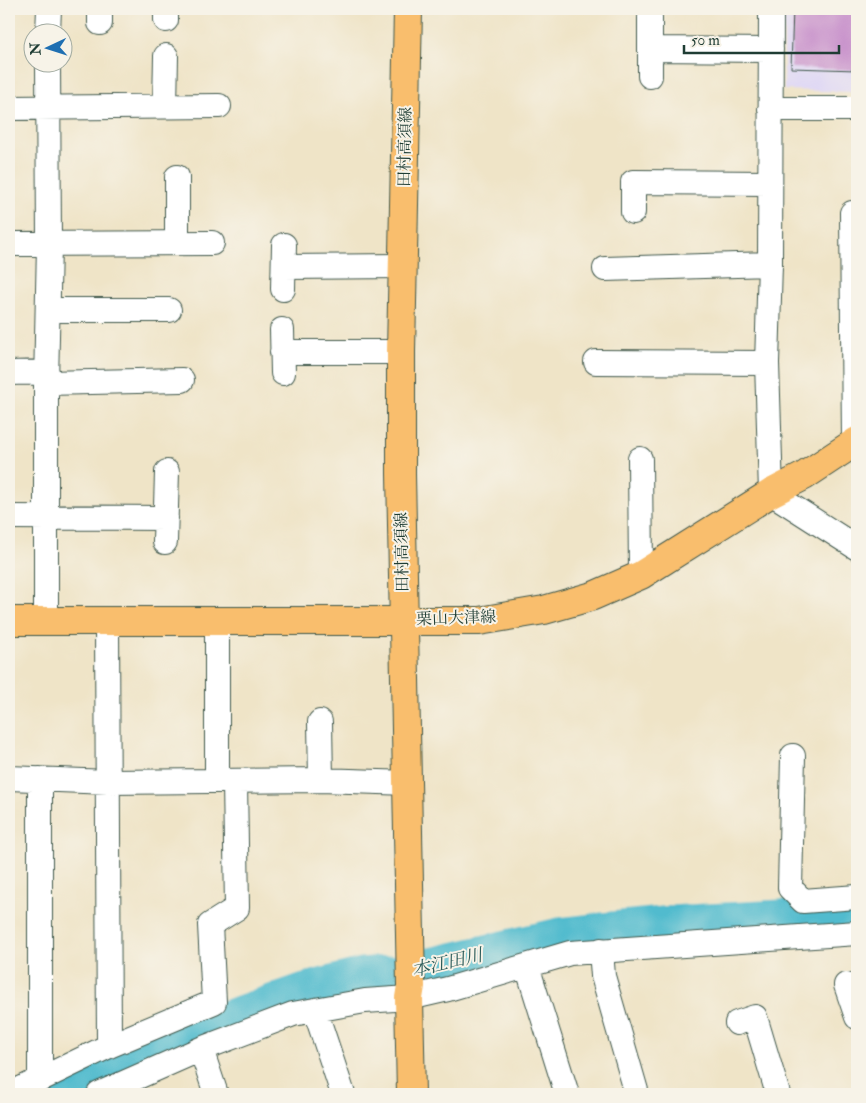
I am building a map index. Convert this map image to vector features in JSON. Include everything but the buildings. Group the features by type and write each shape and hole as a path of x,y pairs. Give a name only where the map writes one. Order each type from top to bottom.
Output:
{"main road":[{"name":"田村高須線","path":"408,9 401,352 402,620 408,783 411,1094"},
{"name":"栗山大津線","path":"9,621 479,621 544,610 593,596 641,575 771,493 804,476 856,442"}],"street":[{"path":"48,22 49,9"},
{"path":"771,9 770,264 767,363 771,493 857,548"},
{"path":"650,18 650,76"},
{"path":"650,49 771,50"},
{"path":"166,56 166,106"},
{"path":"46,622 49,244 48,72"},
{"path":"9,108 218,106"},
{"path":"770,109 857,109"},
{"path":"177,177 177,243"},
{"path":"633,212 633,182 770,184"},
{"path":"852,213 856,442"},
{"path":"9,244 212,243"},
{"path":"605,269 770,264"},
{"path":"284,267 403,266"},
{"path":"48,310 169,310"},
{"path":"282,352 401,352"},
{"path":"596,362 767,363"},
{"path":"9,372 47,378 182,380"},
{"path":"640,459 641,575"},
{"path":"165,542 167,472"},
{"path":"9,516 166,518"},
{"path":"107,621 109,1046"},
{"path":"10,1094 109,1046 214,1002 210,925 237,908 226,781 217,621"},
{"path":"320,722 321,780"},
{"path":"793,756 790,888 803,901 857,897"},
{"path":"9,778 108,782 321,780 408,783"},
{"path":"40,779 40,1080"},
{"path":"100,1094 201,1049 293,1014 365,1001 410,982 528,966 570,953 857,933"},
{"path":"600,950 603,976 637,1094"},
{"path":"528,966 566,1094"},
{"path":"846,985 857,1017"},
{"path":"315,1010 342,1094"},
{"path":"737,1023 755,1017 778,1094"},
{"path":"201,1049 216,1094"}],"shaded area":[{"path":"784,9 857,9 857,92 784,90"}],"waterway":[{"name":"本江田川","path":"56,1094 182,1035 304,992 365,976 398,974 562,936 678,924 809,917 857,912"}]}
